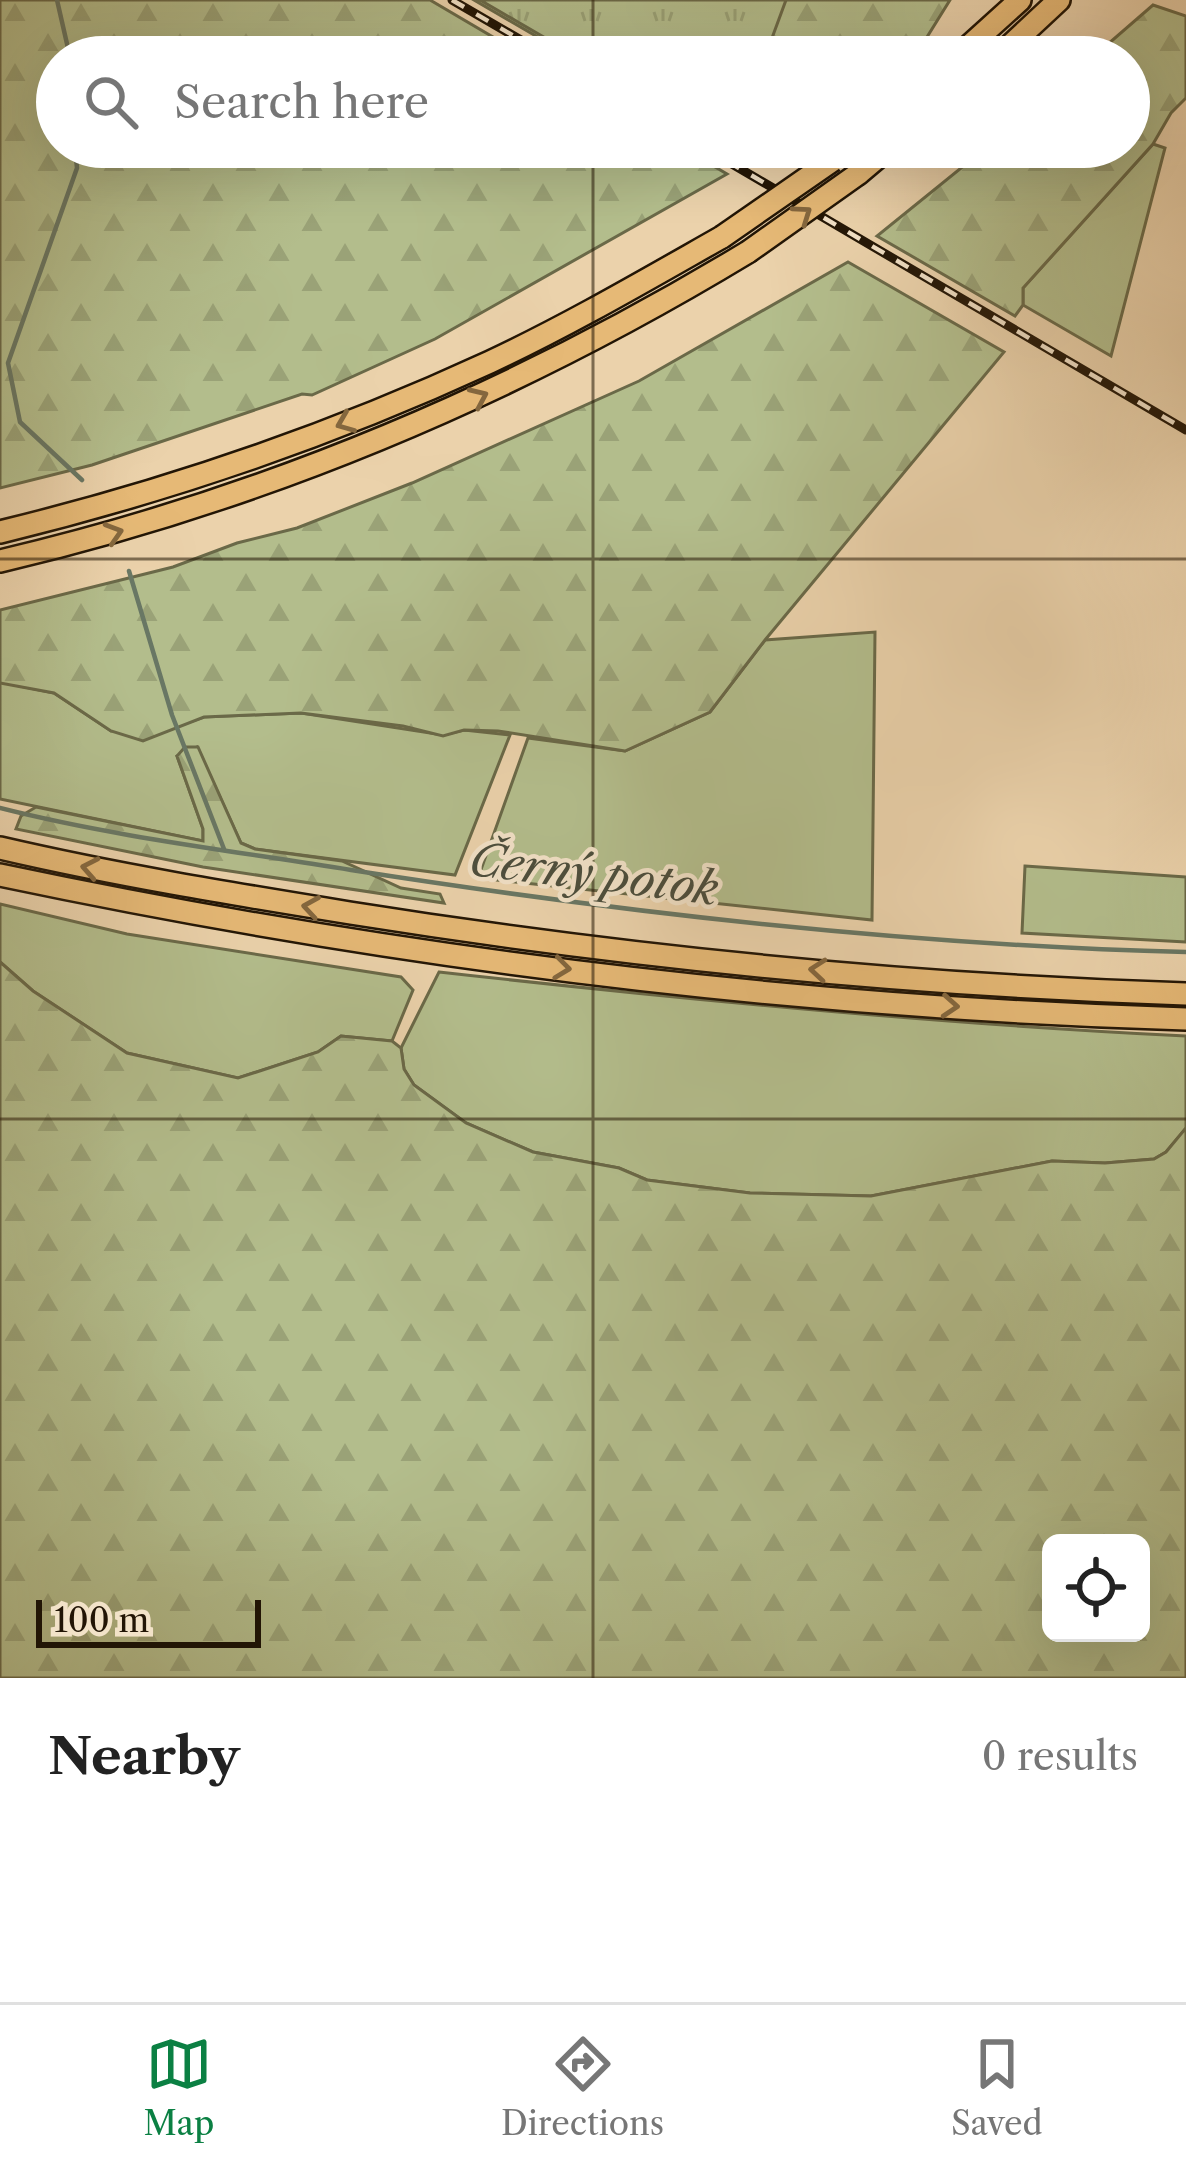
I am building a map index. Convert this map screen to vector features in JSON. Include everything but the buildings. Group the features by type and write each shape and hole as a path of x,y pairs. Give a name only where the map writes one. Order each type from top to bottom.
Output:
{"highway":[{"path":"980,36 1020,0"},
{"path":"1020,36 1059,0"},
{"path":"0,532 201,477 492,361 722,237 820,168"},
{"path":"0,562 209,503 428,420 601,338 748,252 865,168"},
{"path":"0,848 180,886 456,930 873,976 1186,994"},
{"path":"0,874 176,909 446,953 850,998 1186,1018"}],"green space":[{"path":"0,0 430,0 491,36 36,36 36,168 717,168 727,174 435,339 312,395 302,394 92,465 0,488"},
{"path":"474,0 950,0 928,36 536,36"},
{"path":"480,0 786,0 773,36 542,36"},
{"path":"1153,5 1186,16 1186,98 1150,147 1150,36 1117,36"},
{"path":"1150,147 1165,148 1111,356 1023,305 1023,288 1131,168 1150,168"},
{"path":"961,168 1131,168 1023,288 1023,305 1015,316 877,236"},
{"path":"848,262 1004,352 710,712 625,751 498,731 464,730 443,736 301,713 204,717 143,741 111,731 54,693 0,683 0,610 173,567 237,543 297,528 412,483 639,381"},
{"path":"875,632 872,920 478,878 528,738 625,751 710,712 765,640"},
{"path":"0,682 54,693 111,731 181,725 204,717 301,713 443,735 464,730 510,735 455,875 255,849 241,843 197,747 177,756 203,841 0,799"},
{"path":"185,747 198,747 241,843 342,861 401,888 440,894 444,903 203,867 16,829 21,816 36,807 203,841 177,756"},
{"path":"1025,866 1186,877 1186,942 1022,933"},
{"path":"0,904 127,934 401,977 413,990 392,1041 341,1036 318,1052 238,1078 127,1053 33,991 0,962"},
{"path":"0,962 33,991 127,1053 238,1078 318,1052 341,1036 392,1041 401,1048 404,1069 414,1085 466,1123 533,1152 619,1168 647,1180 750,1193 871,1196 1052,1161 1154,1159 1186,1128 1186,1678 0,1678"},
{"path":"439,972 812,1010 1186,1036 1186,1128 1154,1159 1052,1161 871,1196 750,1193 647,1180 619,1168 533,1152 466,1123 414,1085 404,1069 401,1048"}],"waterway":[{"path":"57,0 65,36"},
{"path":"77,168 8,363 20,422 82,480"},
{"path":"129,571 172,715 224,849"},
{"name":"Černý potok","path":"0,808 174,843 663,913 976,942 1186,952"}],"railway":[{"path":"452,0 514,36"},
{"path":"739,168 1186,430"}]}
